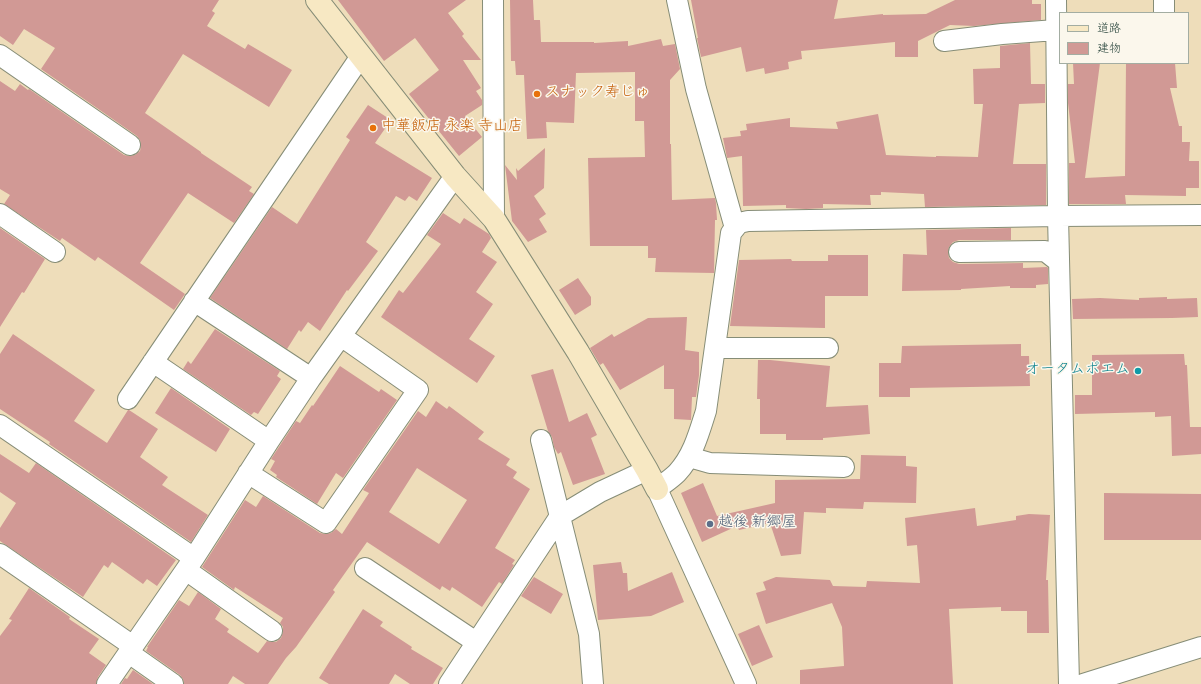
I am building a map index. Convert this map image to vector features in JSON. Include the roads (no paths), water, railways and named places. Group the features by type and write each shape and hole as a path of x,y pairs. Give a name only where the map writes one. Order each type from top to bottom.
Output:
{"street":[{"path":"317,0 455,176 494,219 578,352 652,480 746,684"},
{"path":"493,0 494,219"},
{"path":"677,0 696,89 735,228"},
{"path":"1056,0 1058,216 1069,684"},
{"path":"1164,0 1164,12"},
{"path":"944,41 1002,34 1056,30"},
{"path":"0,56 130,145"},
{"path":"128,399 361,56"},
{"path":"107,684 190,564 311,378 455,176"},
{"path":"0,214 55,252"},
{"path":"449,684 560,516 600,492 676,473 689,457 706,411 731,233 739,223 748,221 1201,215"},
{"path":"959,252 1045,251 1059,262"},
{"path":"194,301 311,378"},
{"path":"248,473 326,523 418,390 341,336"},
{"path":"715,348 828,348"},
{"path":"153,362 269,441"},
{"path":"0,425 190,564 272,631"},
{"path":"541,440 589,634 593,684"},
{"path":"689,457 710,463 844,466"},
{"path":"0,554 131,649 173,684"},
{"path":"365,568 476,642"},
{"path":"1083,684 1201,647"}],"place":[{"name":"スナック寿じゅ","path":"537,94"},
{"name":"中華飯店 永楽 寺山店","path":"373,128"},
{"name":"オータムポエム","path":"1138,371"},
{"name":"越後 新郷屋","path":"710,524"}]}
